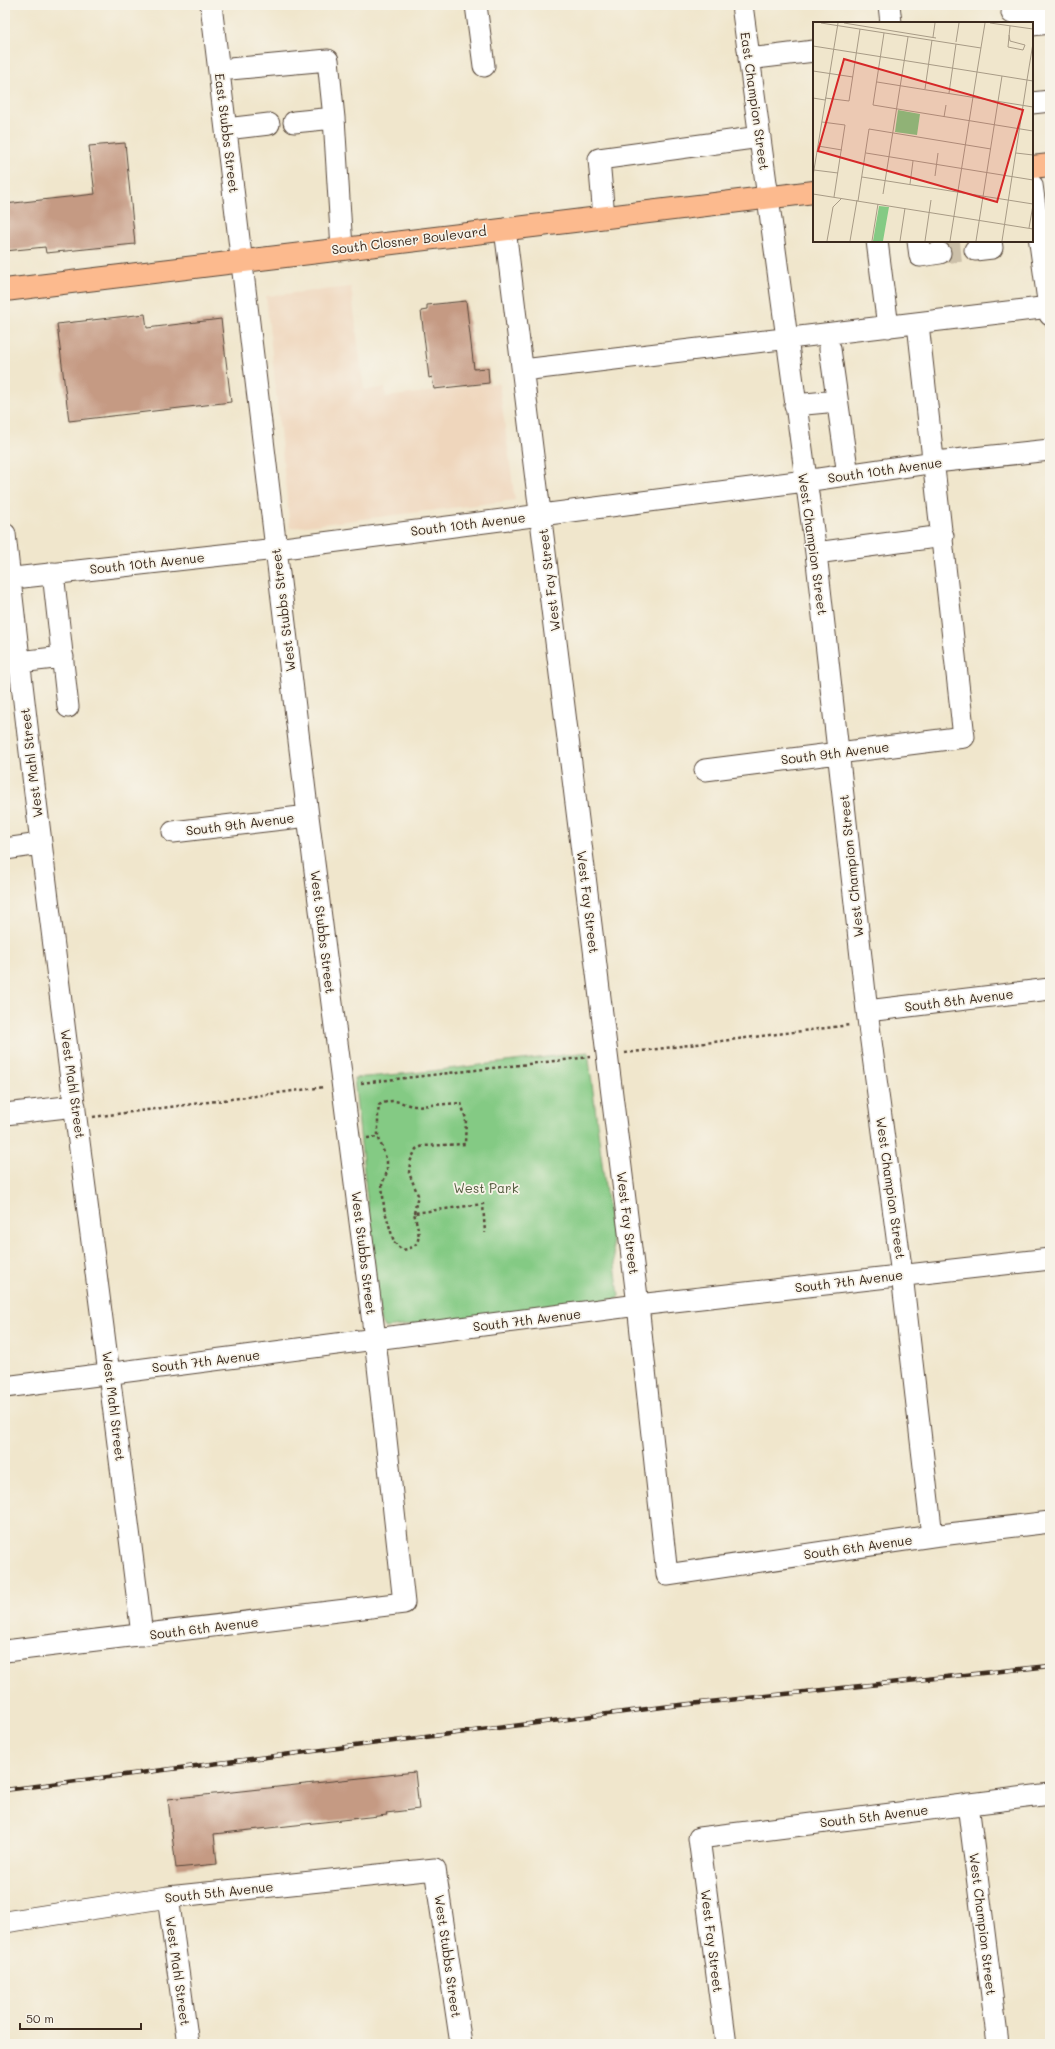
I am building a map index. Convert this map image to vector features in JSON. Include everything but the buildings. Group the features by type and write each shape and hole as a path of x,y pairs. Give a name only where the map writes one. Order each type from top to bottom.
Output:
{"main road":[{"path":"1033,167 1050,165"},
{"name":"South Closner Boulevard","path":"5,290 813,192"}],"street":[{"name":"East Stubbs Street","path":"211,5 243,260"},
{"path":"476,5 484,66"},
{"name":"East Champion Street","path":"742,5 768,197"},
{"path":"888,5 891,22"},
{"path":"1012,14 1050,7"},
{"path":"1033,25 1050,23"},
{"path":"749,59 813,51"},
{"path":"219,70 328,60 334,118 342,249"},
{"path":"1033,103 1050,101"},
{"path":"294,122 334,118"},
{"path":"226,129 269,124"},
{"path":"604,217 599,159 760,137"},
{"name":"West Champion Street","path":"768,197 788,340 805,482 816,553 867,1011 902,1275 932,1536"},
{"path":"918,324 1050,311 1035,230 1033,200"},
{"name":"West Fay Street","path":"505,229 638,1305 667,1575"},
{"name":"West Stubbs Street","path":"243,260 308,816 375,1339 404,1603"},
{"path":"523,370 788,340 885,285 918,324 943,536 816,553"},
{"path":"830,348 848,475"},
{"path":"795,405 837,401"},
{"name":"South 10th Avenue","path":"7,579 276,549 541,514 805,482 935,462 1050,450"},
{"name":"West Mahl Street","path":"5,534 7,579 19,662 40,844 110,1372 142,1635"},
{"name":"South 9th Avenue","path":"705,770 964,737 943,536"},
{"path":"53,573 68,707"},
{"path":"19,662 63,657"},
{"name":"South 9th Avenue","path":"173,832 308,816"},
{"path":"5,849 40,844"},
{"name":"South 8th Avenue","path":"867,1011 1050,989"},
{"path":"5,1114 75,1106"},
{"name":"South 7th Avenue","path":"5,1387 110,1372 638,1305 1050,1259"},
{"name":"South 6th Avenue","path":"667,1575 932,1536 1050,1522"},
{"name":"South 6th Avenue","path":"5,1651 404,1603"},
{"name":"South 5th Avenue","path":"699,1838 1050,1794"},
{"name":"West Champion Street","path":"968,1804 998,2044"},
{"name":"West Fay Street","path":"699,1838 726,2044"},
{"name":"West Stubbs Street","path":"435,1869 461,2044"},
{"name":"South 5th Avenue","path":"5,1922 168,1897 435,1869"},
{"name":"West Mahl Street","path":"168,1897 188,2044"}],"path":[{"path":"623,1053 848,1025"},
{"path":"358,1083 586,1057"},
{"path":"94,1117 323,1087"},
{"path":"399,1100 410,1106 456,1102 460,1103 464,1108 467,1131 465,1144 423,1146 416,1149 410,1162 409,1173 418,1195 414,1213 419,1236 417,1243 411,1249 402,1250 394,1242 384,1208 382,1184 387,1172 388,1161 379,1137 378,1115 380,1105 388,1101 399,1100"},
{"path":"364,1138 379,1137"},
{"path":"414,1213 483,1204 485,1233"}],"shaded area":[{"path":"351,287 364,390 385,388 386,397 499,383 515,500 290,528 266,296"}],"green space":[{"name":"West Park","path":"588,1052 619,1296 617,1299 386,1328 383,1326 380,1320 354,1078 423,1072"}],"tunnel":[{"path":"940,253 975,250"}],"railway":[{"path":"5,1790 671,1706 1050,1666"}]}
